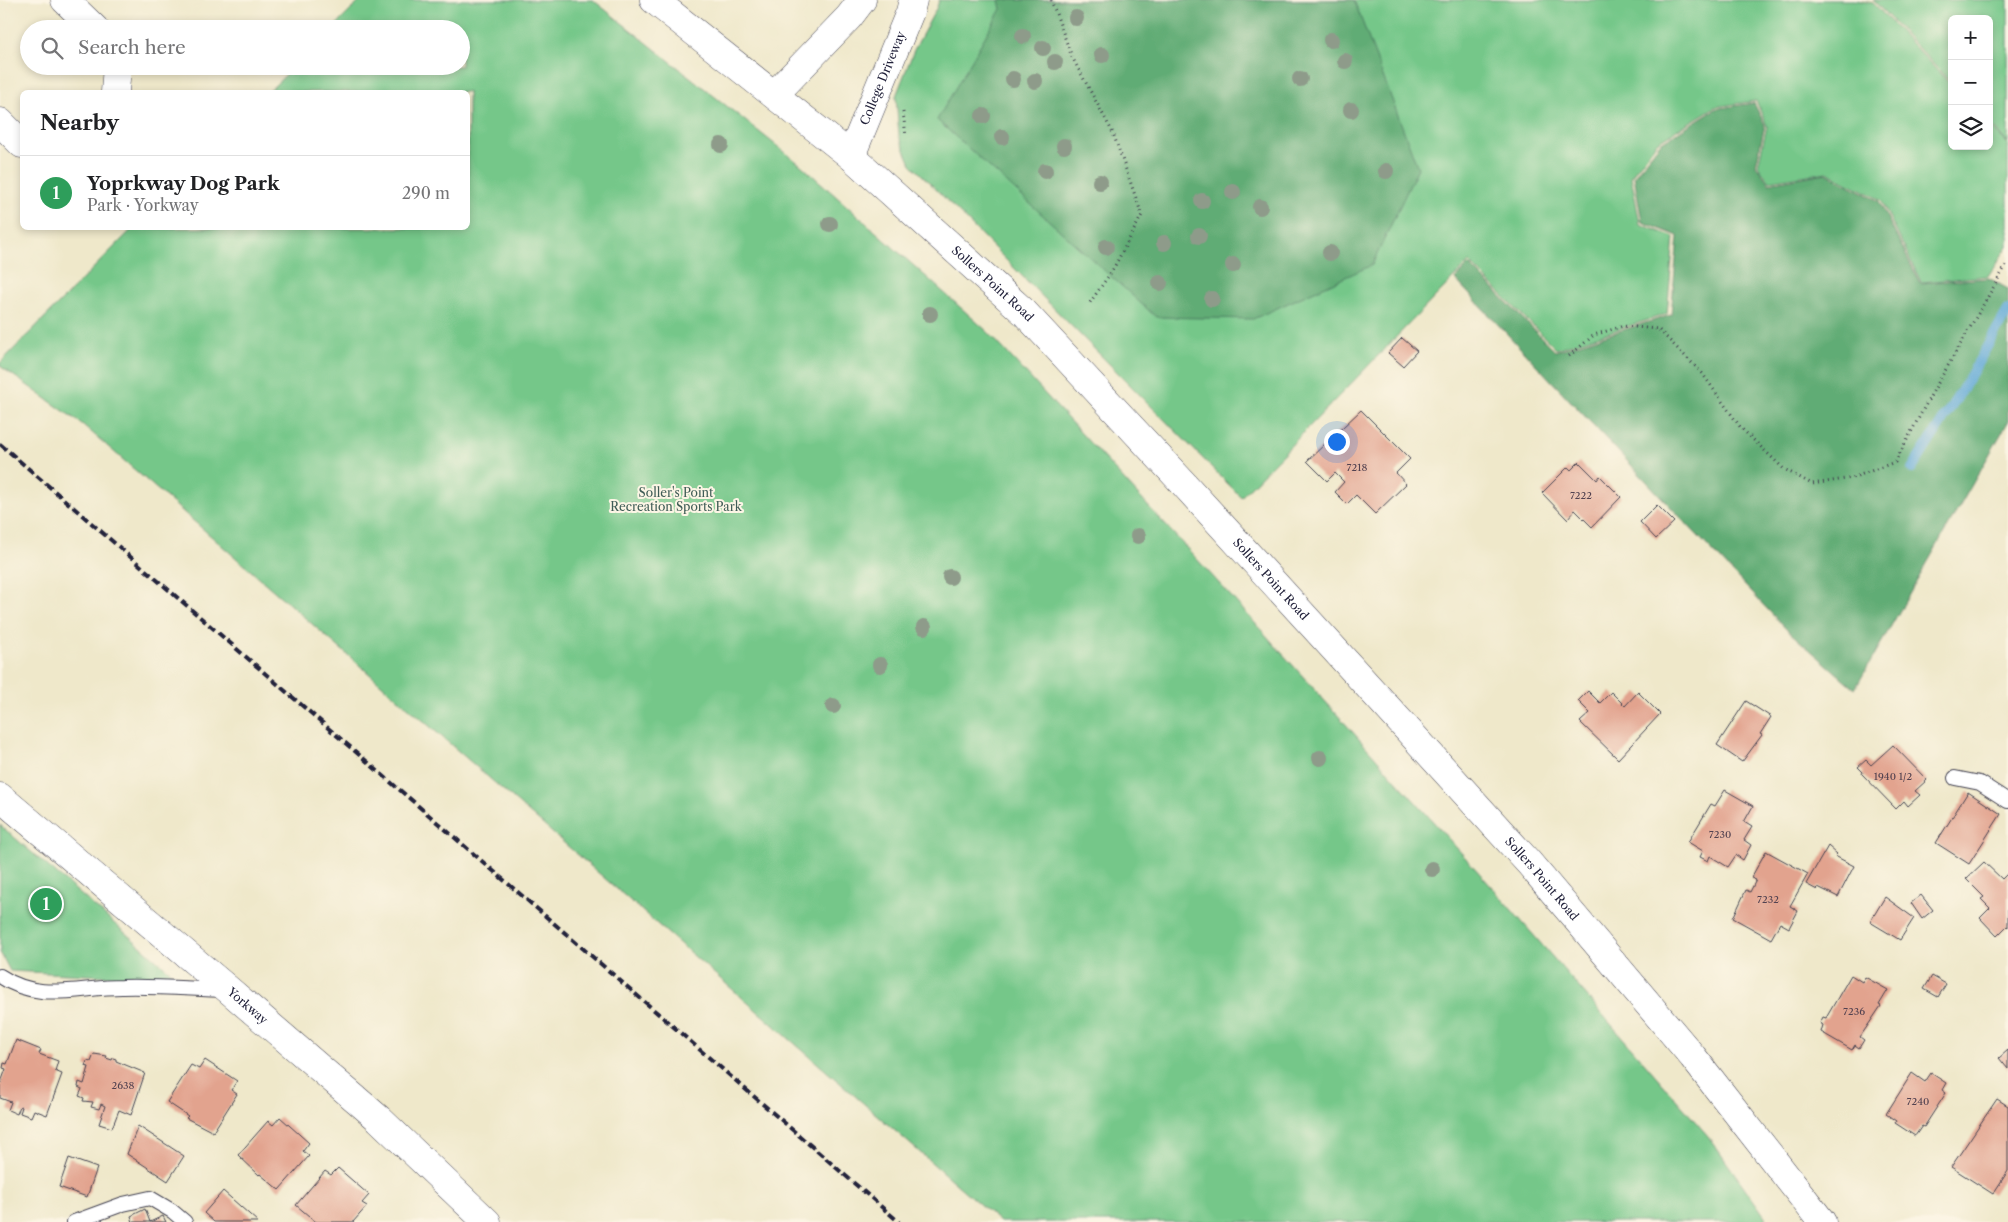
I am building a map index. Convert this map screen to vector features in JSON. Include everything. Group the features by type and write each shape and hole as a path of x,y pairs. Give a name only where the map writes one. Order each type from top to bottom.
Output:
{"street":[{"path":"65,0 86,20"},
{"name":"Sollers Point Road","path":"654,0 851,156 1024,312 1535,870 1694,1057 1822,1222"},
{"path":"775,94 849,17 862,0"},
{"name":"College Driveway","path":"851,156 914,0"},
{"path":"116,90 117,75"},
{"path":"0,122 20,142"},
{"name":"Yorkway","path":"0,797 230,990 379,1119 487,1222"}],"lane":[{"path":"1955,778 1980,783 2008,801"},
{"path":"0,976 9,982 30,990 66,992 122,987 230,990"},
{"path":"74,1222 123,1204 150,1198 172,1211 185,1222"}],"path":[{"path":"1051,0 1072,57 1113,133 1142,215 1112,271 1089,304"},
{"path":"1569,356 1594,335 1608,330 1623,326 1658,328 1702,373 1742,428 1784,469 1812,484 1852,478 1895,462 1931,395 2008,262"}],"green space":[{"name":"Soller's Point Recreation Sports Park","path":"361,0 593,0 801,165 988,332 1228,593 1490,885 1708,1136 1769,1222 1000,1222 82,424 0,366 0,363 131,230 470,230 470,90 270,90 286,75 470,75 470,20 341,20"},
{"path":"939,0 1855,0 1873,3 1948,82 1948,150 1993,150 1993,129 2008,144 2008,246 1988,276 1921,282 1881,200 1827,172 1769,181 1758,165 1767,126 1756,101 1715,107 1657,142 1631,176 1640,224 1674,237 1667,314 1556,349 1469,262 1241,497 911,164 899,136 896,96 914,50"},
{"path":"999,0 1354,0 1418,168 1372,265 1253,319 1156,317 937,120 1001,9"},
{"path":"1873,0 2008,0 2008,143 1993,127 1993,15 1948,15 1948,80"},
{"path":"1754,103 1765,125 1756,165 1769,183 1826,173 1879,201 1920,283 1989,278 2008,289 2008,422 1855,689 1787,630 1455,279 1469,264 1555,351 1671,315 1678,236 1642,222 1634,176 1660,143 1715,109"},
{"path":"0,825 180,980 10,971 0,952"}],"building":[{"path":"1402,338 1417,351 1403,366 1388,353"},
{"path":"1361,410 1410,459 1396,473 1406,484 1375,514 1356,495 1347,504 1335,492 1344,482 1335,473 1327,481 1307,461"},
{"path":"1579,462 1597,480 1600,476 1621,497 1592,527 1575,510 1567,519 1542,493 1568,467 1571,470"},
{"path":"1657,505 1674,522 1656,539 1640,522"},
{"path":"1588,691 1600,703 1611,692 1625,706 1638,692 1660,714 1618,759 1580,722 1590,713 1578,701"},
{"path":"1746,701 1771,717 1760,734 1762,735 1742,762 1717,745"},
{"path":"1893,745 1927,780 1915,791 1920,795 1908,806 1904,801 1896,809 1862,774 1863,772 1858,767 1866,760 1871,765"},
{"path":"1725,790 1753,806 1744,822 1752,827 1744,840 1751,845 1743,860 1736,855 1728,867 1710,856 1708,861 1700,857 1703,851 1688,842 1711,804 1715,806"},
{"path":"1968,792 2001,814 1969,864 1936,843"},
{"path":"1828,846 1837,854 1835,856 1854,866 1838,897 1818,887 1817,890 1806,884"},
{"path":"1766,851 1808,874 1790,906 1798,911 1789,928 1780,923 1771,939 1733,918 1746,890 1750,892 1756,880 1751,878"},
{"path":"1984,862 2002,879 2008,873 2008,927 1997,936 1980,918 1990,908 1981,899 1984,897 1966,879"},
{"path":"1921,895 1933,910 1922,919 1911,903"},
{"path":"1885,897 1914,918 1900,940 1870,922"},
{"path":"1851,975 1862,982 1865,977 1888,990 1879,1005 1881,1006 1860,1037 1864,1040 1859,1048 1855,1045 1852,1050 1821,1032 1823,1025 1820,1023 1823,1017 1826,1018"},
{"path":"1932,976 1946,984 1938,997 1924,989"},
{"path":"16,1040 41,1050 39,1054 58,1061 55,1071 62,1074 47,1115 34,1110 31,1117 20,1113 22,1107 20,1106 17,1114 8,1110 11,1102 0,1098 0,1085 6,1069 3,1068 4,1063 7,1064"},
{"path":"2008,1050 2008,1069 1999,1058"},
{"path":"94,1054 107,1056 106,1058 112,1060 113,1058 116,1059 116,1061 145,1073 131,1115 119,1110 112,1128 99,1124 105,1106 101,1104 99,1109 91,1107 93,1102 83,1101 84,1098 79,1096 82,1089 78,1087 79,1082 84,1084 89,1067 85,1066 87,1061 91,1062"},
{"path":"205,1060 237,1081 231,1090 237,1094 213,1132 186,1118 188,1116 167,1102 191,1065 199,1069"},
{"path":"1912,1073 1925,1082 1931,1073 1946,1083 1942,1090 1946,1093 1924,1127 1922,1126 1915,1136 1895,1123 1896,1121 1886,1114"},
{"path":"1997,1099 2008,1106 2008,1171 1993,1194 1951,1167"},
{"path":"280,1117 309,1143 303,1151 309,1156 279,1190 259,1175 238,1155 268,1121 273,1125"},
{"path":"138,1126 184,1156 168,1181 127,1154"},
{"path":"69,1158 97,1168 87,1197 59,1187"},
{"path":"338,1168 369,1195 362,1203 367,1206 353,1222 316,1222 296,1205 325,1171 331,1175"},
{"path":"223,1191 258,1222 214,1222 204,1213"},
{"path":"145,1209 150,1222 133,1222 131,1216"},
{"path":"163,1216 166,1222 150,1222"}],"waterway":[{"path":"1912,469 1965,385 2008,310"}],"railway":[{"path":"0,444 899,1222"}],"place":[{"name":"Yoprkway Dog Park","path":"46,904"}]}
